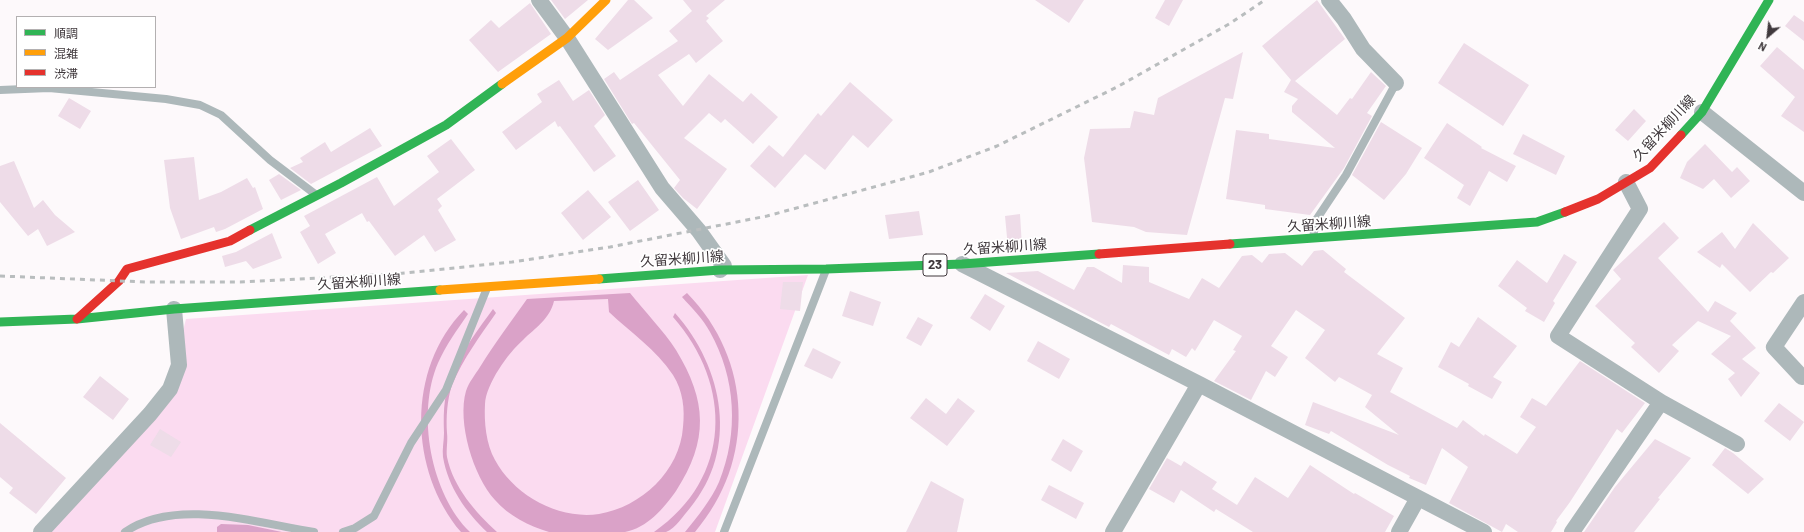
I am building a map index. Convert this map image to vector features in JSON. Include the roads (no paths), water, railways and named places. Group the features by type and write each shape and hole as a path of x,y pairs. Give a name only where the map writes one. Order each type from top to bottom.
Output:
{"main road":[{"path":"77,319 118,281 127,269 230,241 317,196 446,125 567,38 606,0"},
{"name":"久留米柳川線","path":"0,322 77,319 174,309 720,270 826,269 962,264 1537,222 1598,199 1650,168 1702,112 1769,0"}],"street":[{"path":"539,0 567,38 662,188 698,231 724,266 720,270"},
{"path":"1329,0 1344,19 1362,50 1396,83"},
{"path":"1702,112 1804,193"},
{"path":"1626,182 1640,209 1558,336 1661,402 1737,444"},
{"path":"962,264 1200,384 1484,532"},
{"path":"1803,376 1774,347 1804,302"},
{"path":"41,532 150,414 170,389 179,365 174,309"},
{"path":"1113,532 1200,384"},
{"path":"1572,532 1661,402"},
{"path":"1399,532 1418,498"}],"lane":[{"path":"1313,239 1316,220 1346,175 1396,83"},
{"path":"0,90 49,88 166,99 200,105 220,115 270,160 317,196"},
{"path":"724,532 826,269"},
{"path":"343,532 355,528 374,516 411,443 446,390 488,287"},
{"path":"125,532 132,526 169,515 219,514 314,532"}],"railway":[{"path":"0,276 146,282 240,282 395,274 512,262 610,247 767,216 929,172 997,146 1117,87 1229,24 1265,0"}]}
